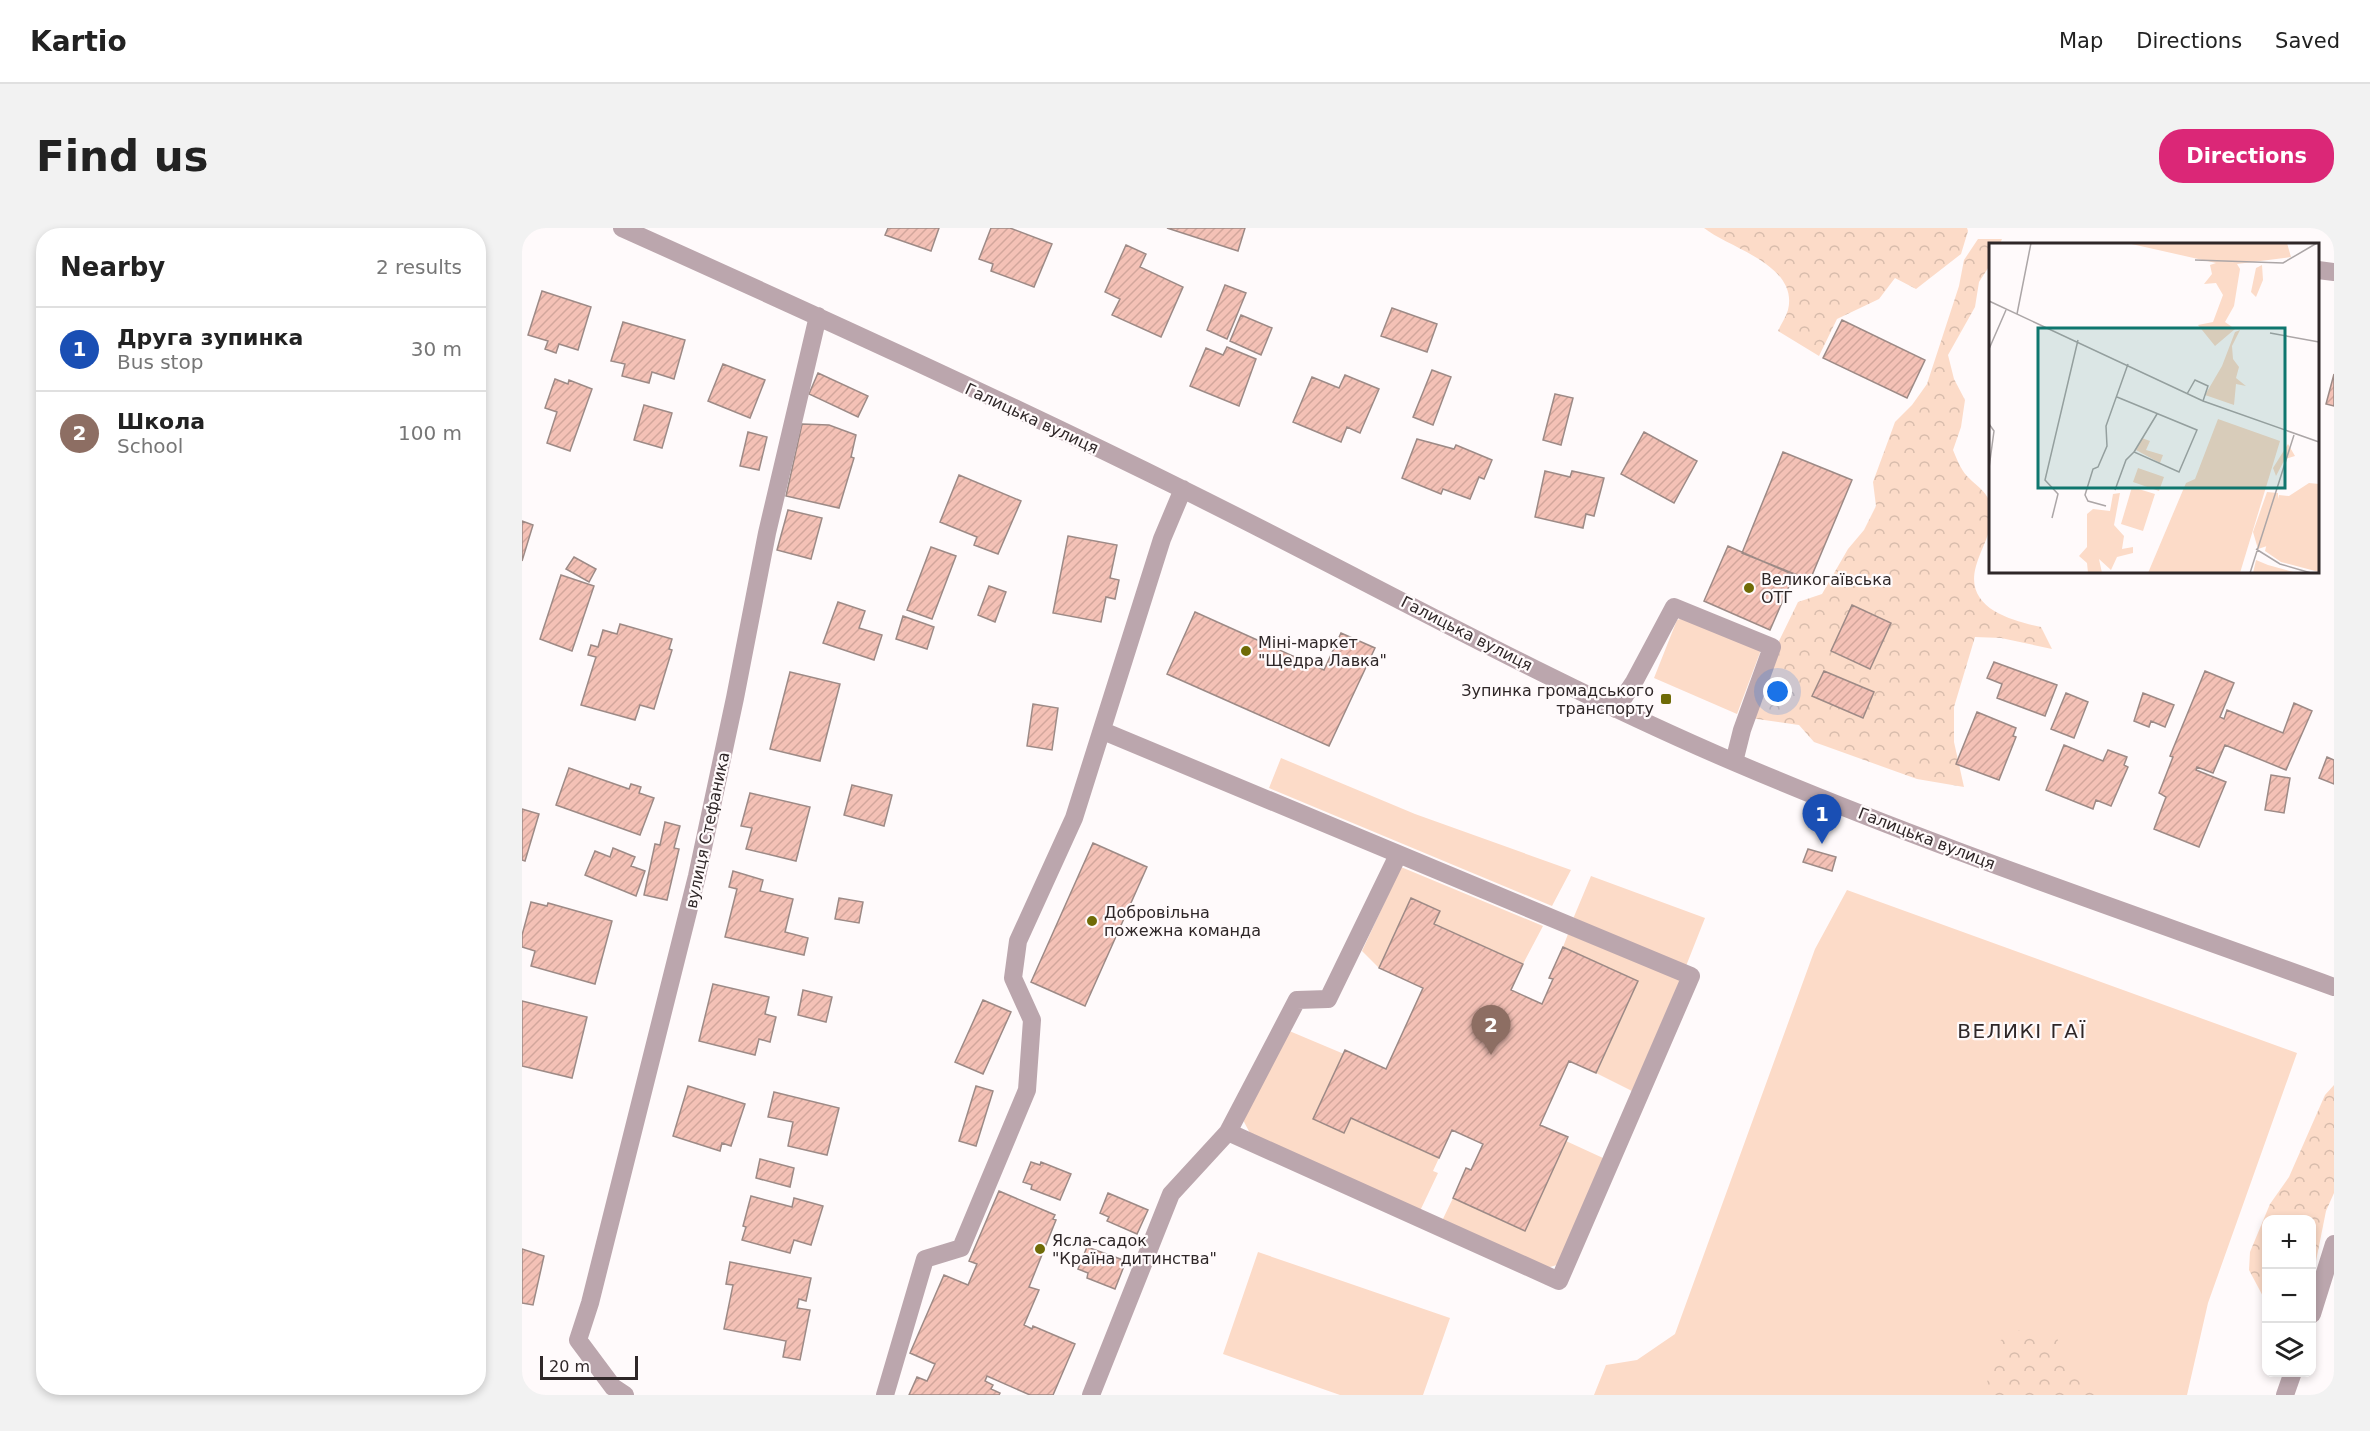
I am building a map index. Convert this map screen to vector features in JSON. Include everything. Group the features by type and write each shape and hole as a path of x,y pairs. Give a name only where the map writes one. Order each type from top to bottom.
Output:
{"street":[{"name":"Галицька вулиця","path":"622,228 818,316 1183,489 1616,709 1734,762 1964,852 2334,987"},
{"path":"2319,270 2334,272"},
{"name":"вулиця Стефаника","path":"625,1395 614,1387 578,1340 590,1303 674,974 735,698 767,533 818,316"},
{"path":"885,1395 925,1259 962,1248 1027,1089 1032,1020 1013,978 1018,941 1074,818 1162,539 1183,489"},
{"path":"1616,709 1634,682 1674,607 1772,647 1742,730 1734,762"},
{"path":"1103,732 1690,976 1559,1281 1228,1132"},
{"path":"1091,1395 1171,1194 1228,1132 1297,1000 1328,999 1398,855"},
{"path":"2316,1301 2334,1244"},
{"path":"2285,1395 2291,1377"}],"green space":[{"path":"1704,228 1967,228 1968,231 1961,254 1916,289 1895,278 1879,299 1837,319 1819,356 1778,331 1788,310 1789,294 1783,281 1760,260"},
{"path":"1978,239 2002,239 2000,243 1989,243 1989,267 1979,282 1975,307 1948,355 1954,379 1965,400 1961,427 1953,450 1963,471 1989,500 1989,531 1976,566 1974,580 1983,602 1992,610 2041,627 2052,649 2001,638 1975,637 1954,707 1954,742 1964,787 1917,779 1814,742 1799,725 1750,718 1775,664 1779,641 1798,602 1822,594 1848,549 1864,530 1876,506 1873,482 1895,422 1912,405 1927,384 1959,286 1964,260"},
{"path":"1683,618 1761,650 1737,714 1654,678 1677,620"},
{"path":"1281,758 1415,814 1571,870 1552,906 1269,788"},
{"path":"1401,867 1543,926 1523,964 1434,924 1440,911 1411,899 1379,968 1362,951"},
{"path":"1591,876 1705,918 1686,966 1573,919"},
{"path":"1847,890 2297,1053 2208,1303 2187,1395 1594,1395 1606,1365 1637,1360 1675,1334 1815,949"},
{"path":"1568,934 1680,980 1632,1091 1596,1073 1638,981 1563,947"},
{"path":"1287,1030 1344,1054 1314,1119 1344,1133 1351,1118 1439,1158 1433,1171 1438,1173 1419,1213 1252,1137 1243,1120"},
{"path":"2334,1085 2334,1193 2326,1211 2316,1261 2316,1215 2265,1215 2270,1204 2289,1177 2325,1095"},
{"path":"1566,1141 1603,1158 1557,1265 1543,1269 1441,1223 1453,1198 1525,1230"},
{"path":"2262,1223 2262,1294 2249,1270 2250,1252"},
{"path":"1258,1252 1450,1318 1423,1395 1340,1395 1223,1354"},
{"path":"2013,1330 2055,1334 2073,1372 2100,1395 1983,1395 2000,1341"}],"building":[{"path":"888,228 939,228 931,251 885,235"},
{"path":"991,228 1010,228 1052,244 1034,287 991,271 993,264 979,259"},
{"path":"1167,228 1245,228 1238,251"},
{"path":"1126,245 1146,254 1140,267 1183,287 1161,337 1112,315 1120,299 1105,292"},
{"path":"1225,285 1246,293 1227,339 1207,330"},
{"path":"542,291 591,307 578,350 559,344 556,353 545,349 548,341 528,335"},
{"path":"1392,308 1437,324 1427,352 1381,336"},
{"path":"1241,315 1272,328 1261,355 1230,341"},
{"path":"1842,320 1925,360 1907,398 1823,358"},
{"path":"623,322 685,340 674,379 652,372 649,383 622,376 625,364 611,361"},
{"path":"1227,347 1256,359 1239,406 1190,386 1206,348 1223,355"},
{"path":"723,364 765,380 750,418 708,401"},
{"path":"1432,370 1451,377 1433,425 1413,417"},
{"path":"818,373 868,396 858,417 809,394"},
{"path":"2334,374 2334,406 2326,404"},
{"path":"1345,375 1379,389 1360,433 1347,427 1341,442 1293,422 1312,377 1339,388"},
{"path":"555,379 568,384 569,380 592,389 570,451 547,443 557,412 545,408"},
{"path":"1555,394 1573,398 1561,445 1543,440"},
{"path":"644,405 672,413 662,448 634,440"},
{"path":"802,424 829,425 856,435 851,457 854,458 839,508 786,496"},
{"path":"748,432 767,437 759,470 740,466"},
{"path":"1644,432 1697,461 1674,503 1621,474"},
{"path":"1417,439 1454,449 1456,445 1492,460 1484,479 1479,477 1470,499 1443,489 1441,494 1402,478"},
{"path":"1783,452 1852,480 1810,580 1742,553"},
{"path":"1545,471 1570,477 1572,471 1604,478 1594,516 1586,514 1583,528 1535,517"},
{"path":"959,475 1021,501 998,554 974,545 977,537 940,522"},
{"path":"788,510 822,518 811,559 777,550"},
{"path":"522,521 533,525 522,561"},
{"path":"1068,536 1117,545 1110,578 1119,580 1115,599 1106,597 1101,622 1053,613"},
{"name":"Великогаївська ОТГ","path":"1728,546 1794,575 1770,630 1704,601"},
{"path":"931,547 956,556 932,619 907,610"},
{"path":"574,557 596,569 589,582 566,569"},
{"path":"561,575 594,586 572,651 540,639"},
{"path":"989,586 1006,592 995,622 978,615"},
{"path":"838,602 865,611 859,628 882,635 874,660 823,643"},
{"path":"1852,605 1891,623 1870,669 1831,651"},
{"path":"1195,612 1324,670 1341,633 1375,648 1329,746 1167,674"},
{"path":"903,616 934,627 927,649 896,639"},
{"path":"620,624 672,639 669,649 672,650 654,709 640,705 635,720 581,705 596,657 588,655 591,645 598,647 603,630 617,634"},
{"path":"1994,662 2057,685 2045,716 1997,698 2002,684 1987,678"},
{"path":"1824,671 1874,692 1863,718 1812,696"},
{"path":"2205,671 2234,683 2220,717 2224,719 2227,710 2283,733 2294,703 2312,711 2286,770 2225,745 2213,773 2197,767 2196,770 2226,782 2199,847 2154,829 2166,797 2159,793 2173,757 2170,756"},
{"path":"790,672 840,684 820,761 770,749"},
{"path":"2066,693 2088,702 2074,738 2051,729"},
{"path":"2143,693 2174,705 2165,727 2151,721 2149,727 2134,721"},
{"path":"1033,704 1058,708 1052,750 1027,746"},
{"path":"1977,712 2016,728 2013,736 2016,737 1999,780 1956,764"},
{"path":"2064,745 2103,761 2108,750 2127,757 2124,765 2128,767 2111,806 2096,800 2093,809 2046,790"},
{"path":"2327,757 2334,760 2334,784 2319,778"},
{"path":"569,768 629,789 631,784 641,787 639,793 654,798 640,835 556,805"},
{"path":"2271,775 2290,778 2284,813 2265,810"},
{"path":"852,785 892,795 884,826 844,815"},
{"path":"750,793 810,807 796,861 746,849 752,828 741,826"},
{"path":"522,809 539,814 525,861 522,860"},
{"path":"665,822 680,826 674,848 679,849 667,900 644,895 655,844 660,845"},
{"path":"1093,843 1147,867 1085,1006 1031,982"},
{"path":"613,848 635,857 631,866 645,871 636,896 585,875 595,851 610,857"},
{"path":"1808,849 1836,857 1832,871 1803,862"},
{"path":"733,871 763,880 760,891 793,899 785,932 808,938 804,955 725,937 737,889 729,887"},
{"path":"839,898 863,902 859,923 835,919"},
{"path":"1411,898 1440,911 1434,924 1523,964 1511,990 1542,1004 1553,979 1549,978 1563,947 1638,981 1596,1073 1569,1061 1540,1125 1568,1137 1525,1231 1453,1198 1466,1168 1471,1170 1483,1144 1452,1130 1439,1158 1351,1118 1344,1133 1313,1119 1345,1050 1386,1069 1423,988 1379,968"},
{"path":"531,902 547,906 548,903 612,921 595,984 531,966 535,951 522,947 522,935"},
{"path":"713,984 769,997 765,1014 776,1017 770,1042 759,1039 755,1055 699,1041"},
{"path":"803,990 832,997 826,1022 798,1015"},
{"path":"983,1000 1011,1012 983,1074 955,1062"},
{"path":"522,1001 587,1017 572,1078 522,1066"},
{"path":"688,1086 745,1104 731,1146 722,1143 720,1151 673,1136"},
{"path":"976,1086 993,1091 976,1146 959,1141"},
{"path":"774,1092 839,1108 827,1155 788,1146 793,1122 768,1117"},
{"path":"760,1159 794,1168 790,1187 756,1178"},
{"path":"1031,1162 1040,1165 1041,1162 1071,1174 1060,1200 1031,1189 1032,1185 1023,1182"},
{"path":"999,1191 1055,1215 1053,1219 1056,1220 1029,1287 1039,1290 1024,1325 1032,1329 1033,1326 1075,1344 1053,1395 1030,1395 987,1376 985,1381 993,1385 991,1389 1000,1393 999,1395 909,1395 917,1377 927,1381 935,1364 910,1353 944,1275 968,1285 977,1264 969,1261"},
{"path":"1108,1193 1148,1210 1137,1234 1107,1221 1109,1217 1100,1213"},
{"path":"751,1196 792,1207 794,1198 823,1206 811,1245 794,1240 790,1253 742,1240 746,1227 743,1226"},
{"path":"1087,1247 1126,1261 1115,1289 1087,1278 1088,1273 1078,1269"},
{"path":"522,1249 544,1256 533,1305 522,1303"},
{"path":"730,1262 811,1278 806,1301 799,1299 797,1308 810,1310 800,1360 783,1357 786,1341 724,1329 733,1285 726,1284"}],"place":[{"name":"Великогаївська ОТГ","path":"1749,588"},
{"name":"Міні-маркет \"Щедра Лавка\"","path":"1246,651"},
{"name":"Зупинка громадського транспорту","path":"1666,699"},
{"name":"Друга зупинка","path":"1822,844"},
{"name":"Добровільна пожежна команда","path":"1092,921"},
{"name":"Школа","path":"1491,1055"},
{"name":"Ясла-садок \"Країна дитинства\"","path":"1040,1249"}],"district":[{"name":"ВЕЛИКІ ГАЇ","path":"2022,1031"}]}
